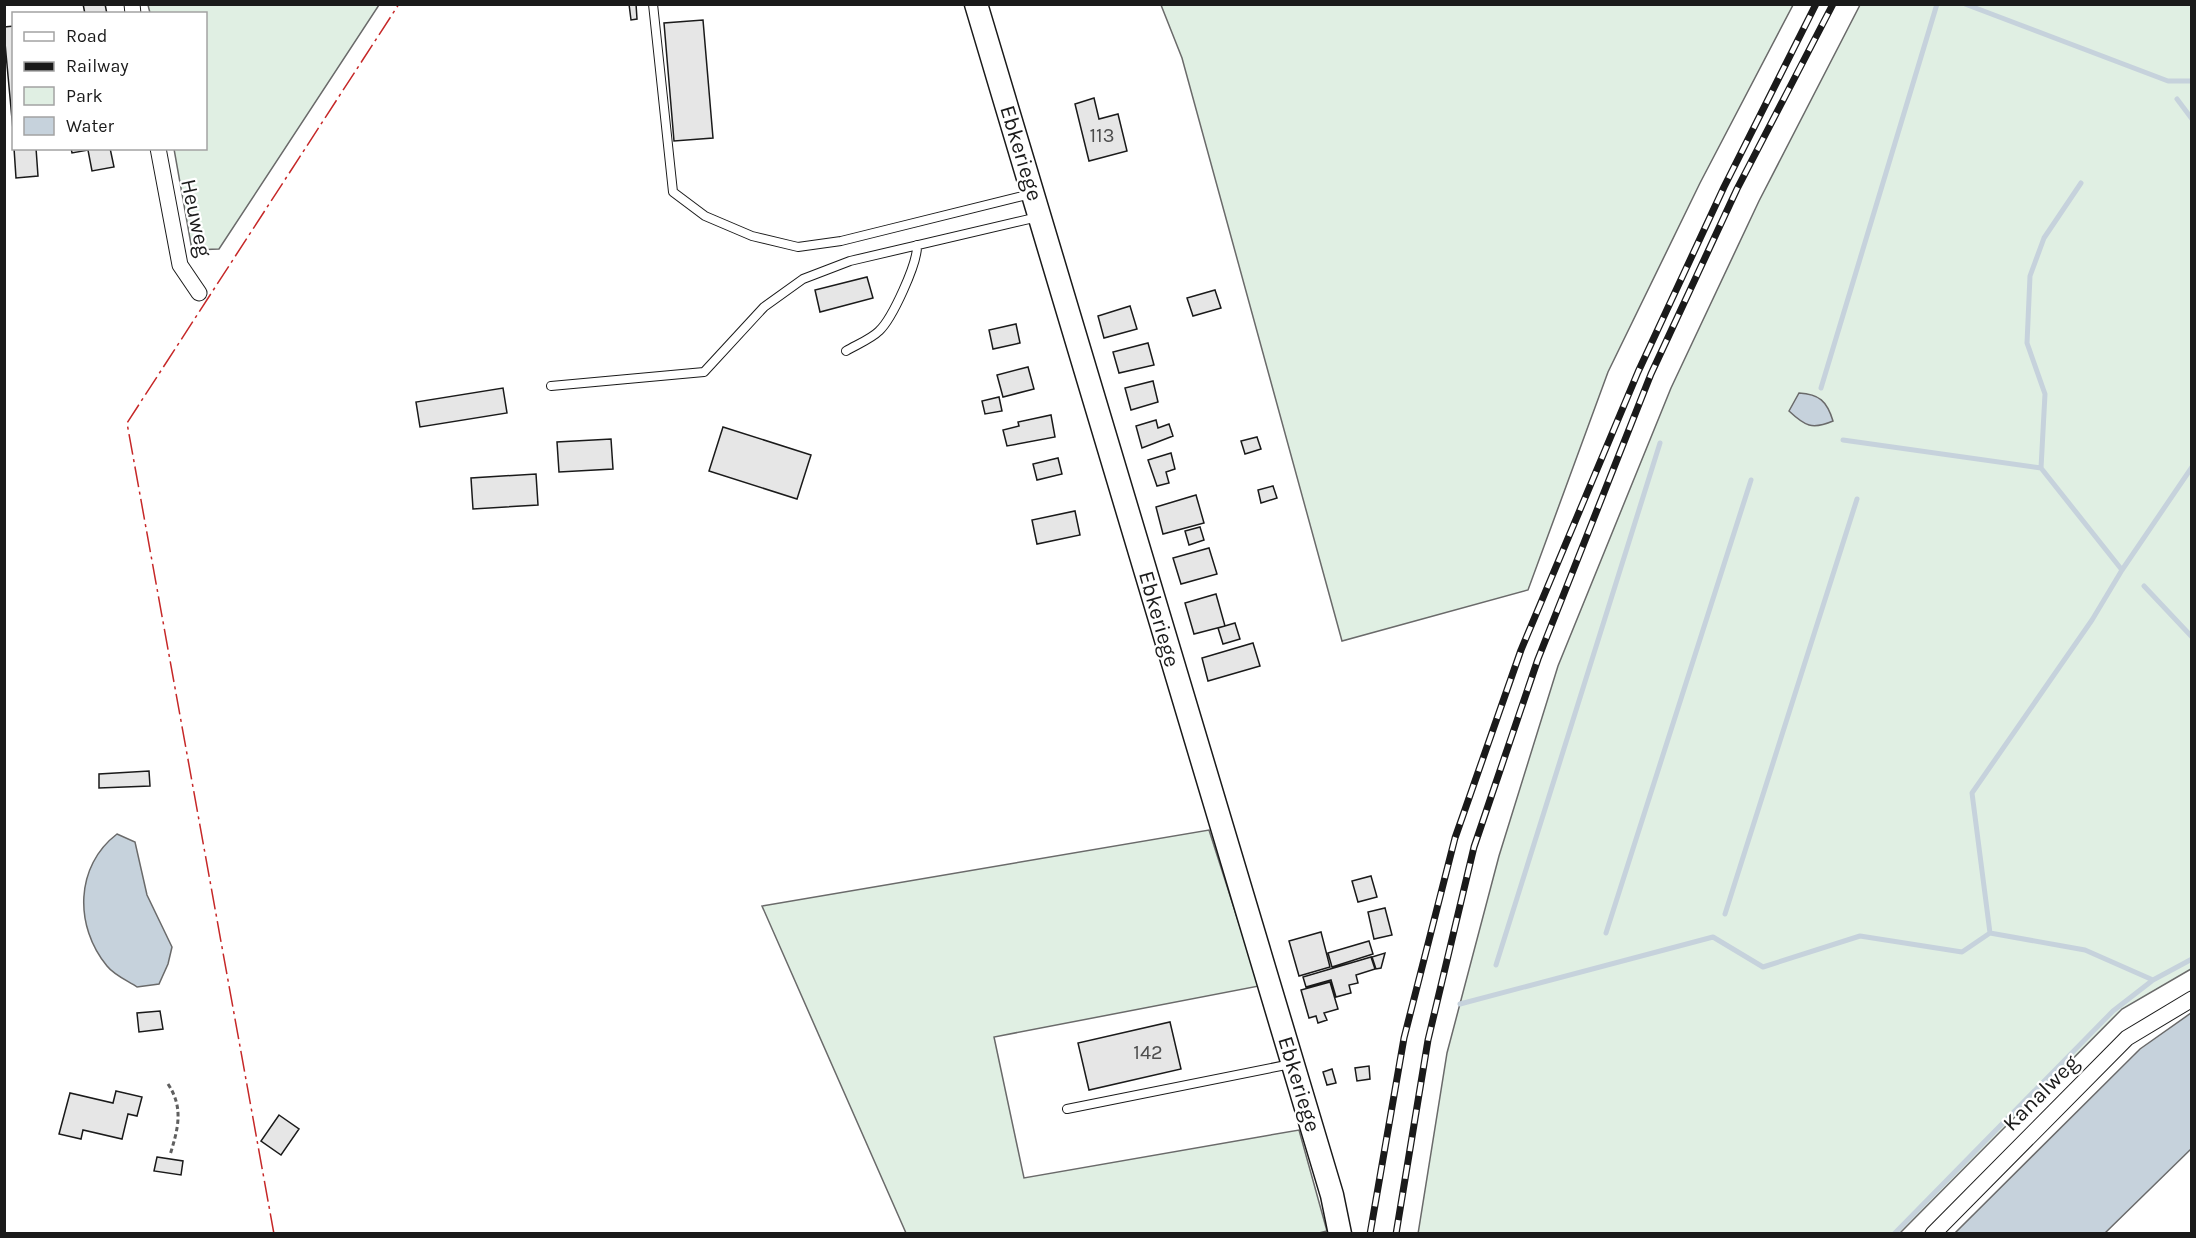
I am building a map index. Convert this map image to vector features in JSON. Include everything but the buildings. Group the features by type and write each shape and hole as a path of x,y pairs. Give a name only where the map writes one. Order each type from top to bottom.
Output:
{"street":[{"name":"Ebkeriege","path":"976,4 1332,1195 1340,1233"},
{"name":"Heuweg","path":"158,150 180,265 199,293"},
{"name":"Kanalweg","path":"1933,1233 2127,1038 2192,999"}],"lane":[{"path":"653,4 673,192 705,216 752,236 798,247 841,241 1033,194"},
{"path":"551,386 704,372 764,307 803,279 850,261 1040,217"},
{"path":"846,351 879,331 901,295 918,255 917,245"},
{"path":"1067,1109 1293,1064"}],"path":[{"path":"168,1084 177,1097 179,1115 170,1155"}],"green space":[{"path":"148,5 379,5 219,249 192,250 174,150 207,150 207,12 150,12"},
{"path":"1161,5 1793,5 1700,183 1608,372 1528,590 1342,641 1182,58"},
{"path":"1860,5 2191,5 2191,969 2122,1009 1900,1233 1418,1234 1447,1053 1499,856 1558,666 1671,388 1759,201"},
{"path":"1209,830 1259,986 994,1037 1024,1178 1299,1130 1327,1231 1315,1234 906,1233 762,906"}],"water":[{"path":"1799,393 1812,395 1821,400 1828,408 1833,421 1814,426 1804,423 1795,416 1789,411"},
{"path":"117,834 135,842 147,895 172,947 168,964 159,984 137,987 117,975 107,966 96,950 89,933 84,897 87,879 93,862 103,847"},
{"path":"2191,1013 2191,1149 2105,1233 1955,1233 2140,1049"}],"waterway":[{"path":"1821,388 1937,4"},
{"path":"1965,4 2168,81 2192,81"},
{"path":"2177,99 2192,119"},
{"path":"2041,468 2045,394 2027,343 2030,276 2044,238 2081,183"},
{"path":"1843,440 2041,468 2122,570"},
{"path":"1496,965 1660,443"},
{"path":"1990,933 1972,793 2092,620 2122,570 2192,467"},
{"path":"1606,933 1751,480"},
{"path":"1725,914 1857,499"},
{"path":"2144,586 2192,637"},
{"path":"1460,1004 1713,937 1763,967 1860,936 1962,952 1990,933 2085,950 2153,980"},
{"path":"1894,1234 2113,1011 2153,980 2192,959"}],"railway":[{"path":"1370,1234 1404,1038 1455,838 1521,650 1638,372 1724,187 1816,4"},
{"path":"1396,1234 1428,1040 1474,847 1538,659 1651,374 1737,189 1833,4"}],"power":[{"path":"274,1234 127,423 399,4"}]}
